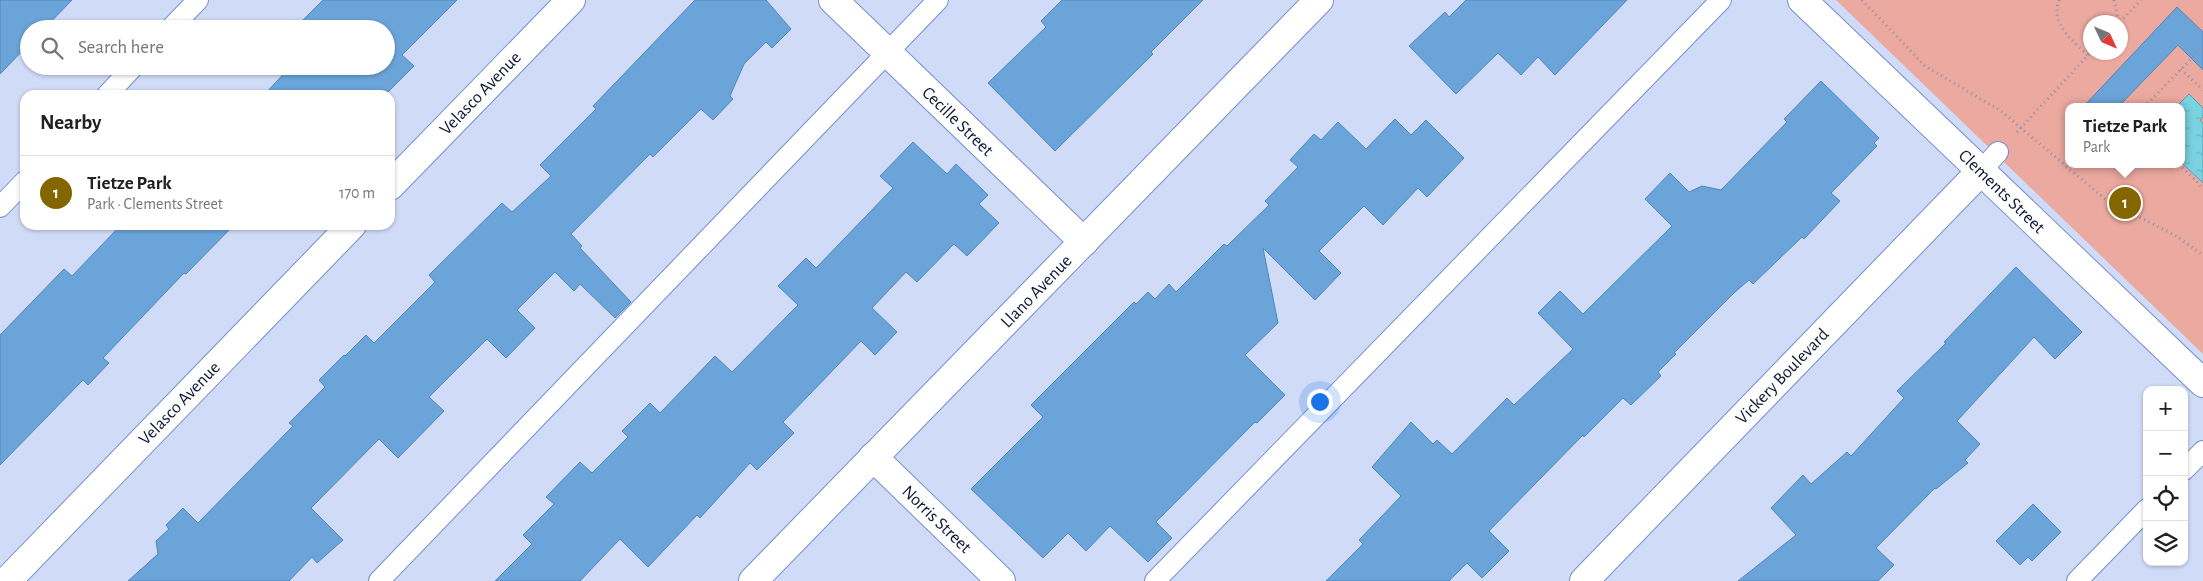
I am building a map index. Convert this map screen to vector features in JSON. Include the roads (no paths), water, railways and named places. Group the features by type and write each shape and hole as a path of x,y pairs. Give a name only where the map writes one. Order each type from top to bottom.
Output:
{"street":[{"name":"Velasco Avenue","path":"395,181 571,0"},
{"name":"Cecille Street","path":"833,0 1084,242"},
{"name":"Llano Avenue","path":"753,581 1319,0"},
{"name":"Clements Street","path":"1802,0 1989,162 2203,383"},
{"name":"Vickery Boulevard","path":"1584,581 1989,162"},
{"name":"Velasco Avenue","path":"6,581 347,230"},
{"name":"Norris Street","path":"873,457 1001,581"}],"lane":[{"path":"179,20 198,0"},
{"path":"379,581 938,0"},
{"path":"1155,581 1721,0"},
{"path":"112,90 126,75"},
{"path":"0,207 20,186"},
{"path":"2188,466 2203,451"},
{"path":"2077,581 2143,513"}],"water":[{"path":"2189,94 2203,108 2203,117 2200,120 2203,124 2203,183 2185,166 2185,103 2180,103"}],"place":[{"name":"Tietze Park","path":"2125,203"}]}
